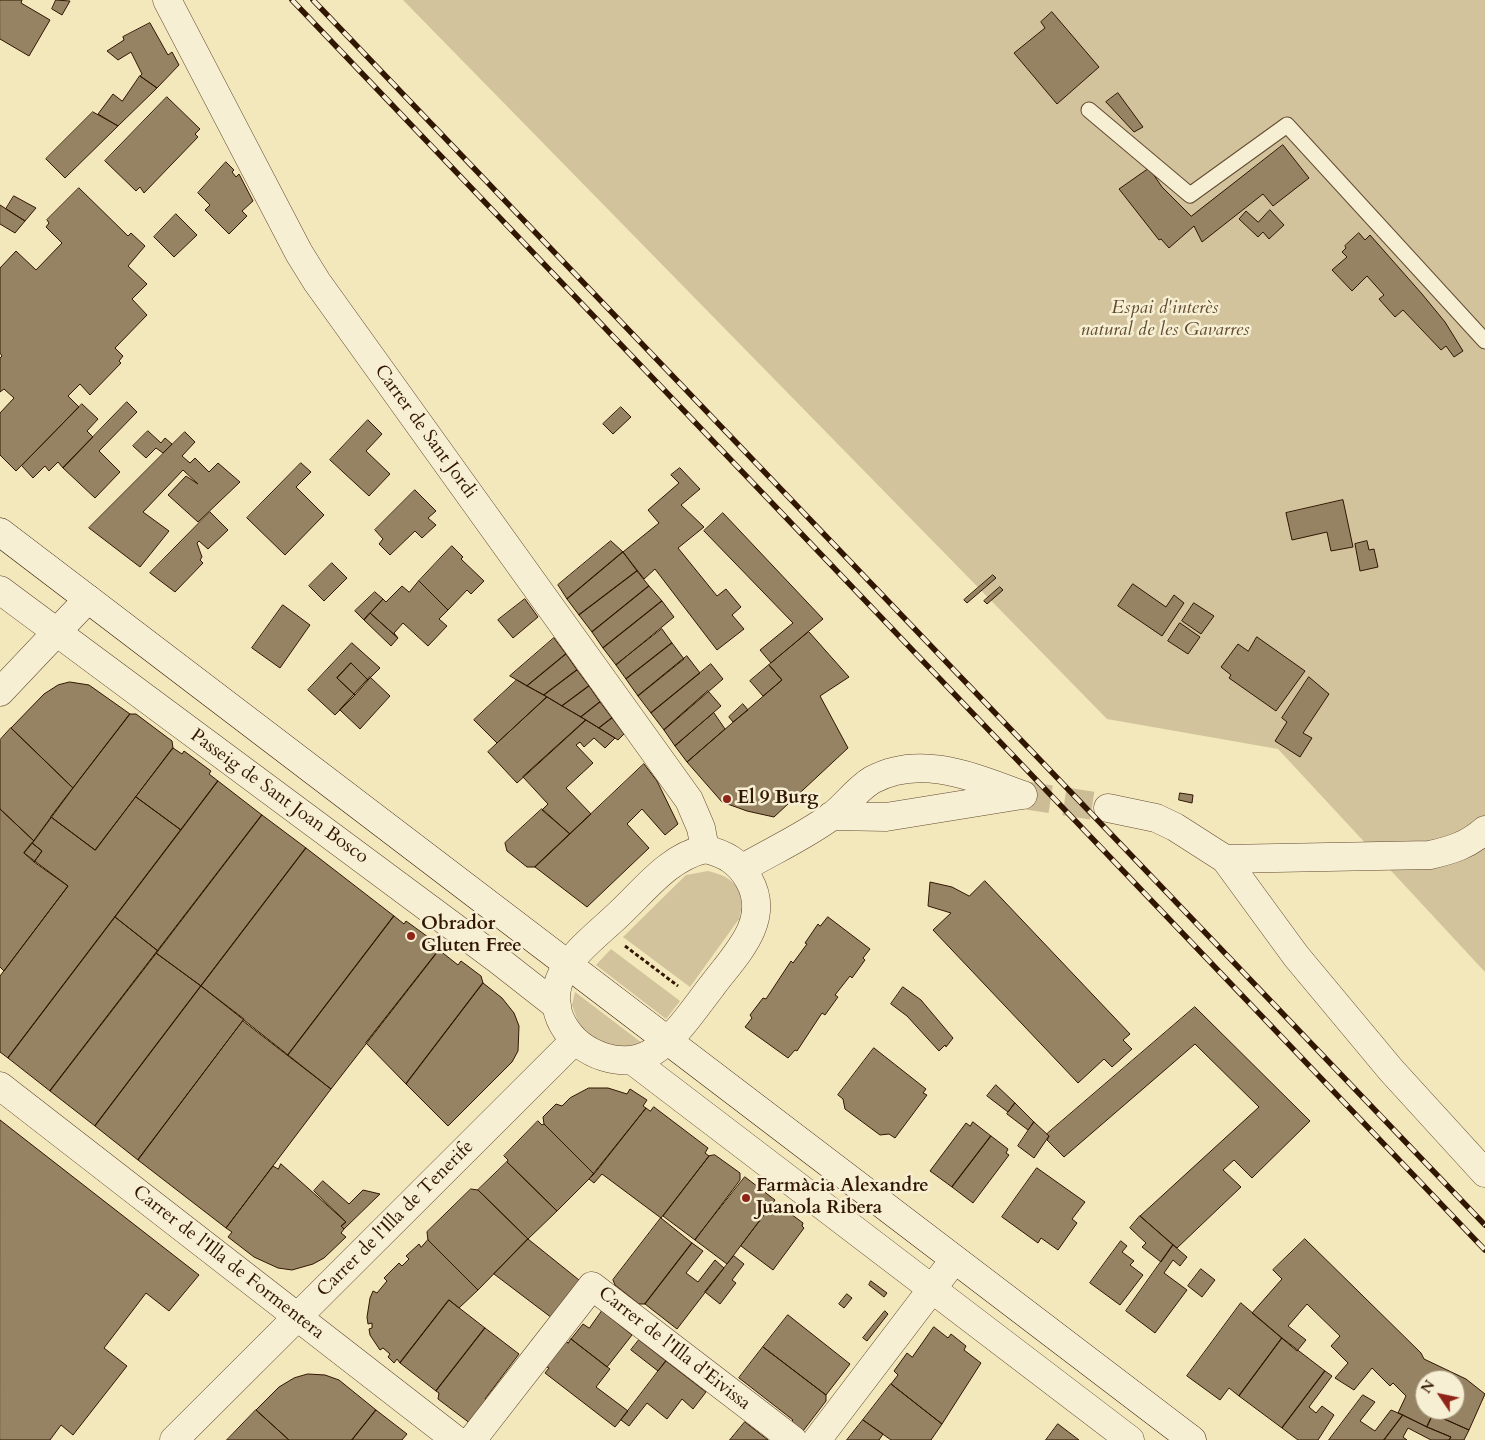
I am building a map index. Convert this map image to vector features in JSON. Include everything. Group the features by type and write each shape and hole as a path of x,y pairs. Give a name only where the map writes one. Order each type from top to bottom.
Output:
{"street":[{"name":"Carrer de Sant Jordi","path":"167,0 299,253 317,282 689,800 702,828 705,849"},
{"path":"0,532 1192,1440"},
{"name":"Passeig de Sant Joan Bosco","path":"0,590 497,958 557,1006"},
{"path":"0,692 88,599"},
{"path":"743,868 831,816 871,781 892,772 916,768 963,773 1023,795 886,817 831,816"},
{"path":"1108,808 1156,818 1184,832 1225,859 1302,963 1391,1070 1485,1173"},
{"path":"1225,859 1430,855 1456,850 1472,841 1485,830"},
{"path":"705,849 731,858 743,868 756,893 758,906 747,939 700,1002 667,1041 651,1053 632,1060 616,1060 589,1051 574,1041 565,1030 557,1006 556,993 562,975 568,966 602,930 669,865 691,852 705,849"},
{"name":"Carrer de l'Illa de Tenerife","path":"174,1440 574,1041"},
{"path":"632,1060 1130,1440"},
{"name":"Carrer de l'Illa de Formentera","path":"0,1086 456,1440"},
{"path":"818,1440 954,1260"},
{"name":"Carrer de l'Illa d'Eivissa","path":"472,1440 592,1286 792,1440"}],"lane":[{"path":"1089,110 1190,195 1287,125 1485,341"}],"path":[{"path":"602,930 700,1002"}],"green space":[{"name":"Espai d'interès natural de les Gavarres","path":"403,0 1485,0 1485,972 1278,749 1107,719"},
{"path":"708,871 732,881 740,893 741,909 739,919 690,987 623,937 686,875"},
{"path":"611,949 680,1001 666,1019 596,965"},
{"path":"575,992 642,1043 628,1049 607,1048 580,1027 572,1005"}],"building":[{"path":"0,0 22,0 21,3 50,20 29,56 0,39"},
{"path":"56,0 70,1 62,15 52,9"},
{"path":"1052,12 1099,67 1057,104 1014,53 1045,28 1041,22"},
{"path":"150,23 168,55 172,52 179,65 157,88 140,76 142,74 131,52 118,60 107,51 124,40 123,37"},
{"path":"140,76 157,88 118,126 98,114 113,94 122,101"},
{"path":"1118,93 1143,127 1134,132 1106,102"},
{"path":"167,97 200,129 195,134 198,137 144,193 140,187 136,191 105,161"},
{"path":"93,112 118,126 65,178 46,159"},
{"path":"1283,145 1309,178 1273,206 1263,194 1202,242 1194,226 1169,248 1161,239 1159,240 1119,189 1149,168 1162,187 1191,216"},
{"path":"226,162 234,170 232,172 236,177 239,174 253,201 242,211 247,216 229,234 205,210 210,205 198,193"},
{"path":"79,188 128,236 131,233 145,246 128,266 147,284 132,299 147,315 115,348 123,356 119,361 121,363 90,395 80,384 68,396 79,407 16,471 0,455 0,413 14,398 4,389 0,392 0,358 2,356 0,353 0,268 16,251 36,270 62,243 46,227 49,223 47,220"},
{"path":"14,196 36,208 25,221 6,209"},
{"path":"0,205 25,221 15,233 0,224"},
{"path":"1270,210 1284,225 1269,239 1263,232 1258,237 1239,219 1246,211 1258,222"},
{"path":"176,214 197,235 174,257 154,237"},
{"path":"1359,233 1365,240 1370,235 1422,294 1445,322 1463,351 1454,357 1446,346 1441,350 1403,310 1395,317 1379,299 1384,295 1367,276 1352,291 1332,270 1347,257 1342,252 1346,248 1345,246"},
{"path":"127,402 137,412 99,451 120,472 95,498 63,468"},
{"path":"82,404 98,419 87,431 93,437 63,468 58,462 49,471 45,466 33,478 22,466"},
{"path":"621,407 631,417 613,434 603,424"},
{"path":"368,420 382,434 366,451 390,474 369,496 330,460"},
{"path":"148,431 161,443 165,438 172,444 163,453 156,448 146,458 133,446"},
{"path":"185,432 195,442 182,456 190,463 195,458 209,472 218,463 240,482 198,522 168,495 186,476 198,484 183,470 143,512 169,531 140,567 89,528"},
{"path":"301,463 311,472 296,487 324,515 285,555 247,518"},
{"path":"680,468 700,489 681,505 704,527 678,548 717,596 726,589 741,607 732,615 744,629 717,650 655,569 644,579 623,552 659,523 648,510 679,483 671,475"},
{"path":"415,490 436,511 428,518 436,525 422,538 415,531 390,555 379,544 383,539 375,530"},
{"path":"1343,500 1353,547 1331,551 1327,532 1292,540 1286,513"},
{"path":"210,512 228,530 208,549 199,541 197,543 202,557 200,560 203,563 175,592 150,573"},
{"path":"723,513 823,619 771,663 760,650 793,623 704,531"},
{"path":"611,541 623,552 567,599 558,585"},
{"path":"1367,541 1369,550 1374,549 1378,567 1360,571 1355,544"},
{"path":"452,546 463,557 461,559 484,581 471,594 467,590 448,610 419,581"},
{"path":"623,552 637,571 579,615 567,599"},
{"path":"332,563 347,578 324,601 309,586"},
{"path":"637,571 649,586 592,632 579,615"},
{"path":"993,575 996,578 967,603 964,600"},
{"path":"419,581 448,610 439,619 447,626 428,646 403,623 394,633 398,638 370,613 383,599 386,602 402,586 409,592"},
{"path":"1133,584 1166,607 1174,595 1184,603 1162,636 1118,606"},
{"path":"649,586 662,601 603,648 592,632"},
{"path":"1000,587 1003,590 987,604 984,601"},
{"path":"375,592 383,599 364,620 355,611"},
{"path":"525,599 538,617 513,638 498,620"},
{"path":"662,601 674,617 616,665 603,648"},
{"path":"1194,603 1214,616 1201,634 1182,621"},
{"path":"283,605 310,625 280,668 252,648"},
{"path":"370,613 398,638 391,646 364,620"},
{"path":"1180,623 1200,637 1188,654 1168,641"},
{"path":"662,629 672,643 626,679 616,665"},
{"path":"809,632 849,677 820,696 848,748 774,817 747,811 722,802 687,762 782,680 769,665"},
{"path":"1257,637 1305,671 1276,711 1229,678 1231,675 1221,667 1238,644 1248,651"},
{"path":"554,638 566,654 527,686 510,676"},
{"path":"352,643 380,668 368,680 351,663 337,678 355,695 335,715 308,690"},
{"path":"672,643 684,659 638,696 626,679"},
{"path":"566,654 577,670 544,695 527,686"},
{"path":"687,656 700,673 651,713 638,696"},
{"path":"351,663 368,680 355,695 337,678"},
{"path":"711,664 723,679 664,730 651,713"},
{"path":"769,665 782,680 763,696 750,681"},
{"path":"577,670 589,686 562,706 544,695"},
{"path":"370,677 390,696 360,729 340,710"},
{"path":"1309,677 1329,694 1303,733 1312,738 1300,757 1275,741 1287,722 1282,718"},
{"path":"517,680 547,697 497,743 474,720"},
{"path":"70,682 89,685 130,714 73,788 11,728 44,694 58,685"},
{"path":"589,686 600,702 581,717 562,706"},
{"path":"708,691 721,706 675,746 664,730"},
{"path":"547,697 586,720 517,783 488,752"},
{"path":"600,702 612,718 599,728 581,717"},
{"path":"743,704 748,710 733,722 729,717"},
{"path":"714,713 725,729 687,762 675,746"},
{"path":"130,714 136,714 172,741 173,748 95,850 51,817"},
{"path":"612,718 624,734 618,740 599,728"},
{"path":"586,720 615,738 605,748 594,738 584,747 580,742 576,745 593,763 566,788 591,814 570,834 542,810 548,804 523,777"},
{"path":"11,728 73,788 34,841 0,809 0,740"},
{"path":"173,748 182,754 184,751 211,771 209,774 218,781 181,830 136,797"},
{"path":"644,764 657,781 678,824 665,835 642,809 627,824 649,848 587,907 535,867"},
{"path":"218,781 262,815 158,951 115,917"},
{"path":"1180,793 1193,795 1192,803 1179,800"},
{"path":"136,797 181,830 8,1058 0,1052 0,976 68,886 34,862 42,851 32,843 51,817 95,850"},
{"path":"0,809 34,841 24,853 68,886 4,971 0,967"},
{"path":"542,809 570,834 535,867 527,867 507,851 505,843"},
{"path":"262,815 306,848 201,986 156,953"},
{"path":"32,843 42,851 34,862 24,853"},
{"path":"306,848 394,916 288,1055 201,986"},
{"path":"985,881 1130,1034 1123,1040 1132,1049 1112,1067 1104,1059 1078,1083 933,930 951,913 928,906 930,882 952,887 969,896"},
{"path":"394,916 404,924 406,921 428,937 426,940 439,950 331,1089 288,1055"},
{"path":"115,917 158,951 50,1091 8,1058"},
{"path":"828,917 870,949 863,958 865,960 852,978 850,976 835,995 838,997 825,1015 822,1013 797,1051 795,1050 788,1058 745,1027 752,1018 750,1015 763,998 766,999 791,961 793,963 807,944 805,943 818,924 820,926"},
{"path":"439,950 458,965 461,961 481,976 483,983 406,1084 366,1043"},
{"path":"156,953 201,986 95,1126 50,1091"},
{"path":"483,983 502,998 514,1013 519,1026 518,1051 512,1062 448,1126 406,1084"},
{"path":"201,986 244,1019 138,1160 95,1126"},
{"path":"903,987 921,1000 953,1038 946,1047 945,1045 939,1051 907,1016 891,1004"},
{"path":"1195,1007 1310,1121 1252,1178 1234,1160 1223,1170 1241,1187 1177,1248 1140,1216 1259,1107 1195,1044 1064,1157 1047,1140 1049,1136 1047,1134"},
{"path":"243,1021 331,1089 226,1228 138,1160"},
{"path":"874,1048 926,1089 923,1093 927,1095 895,1138 889,1134 880,1135 845,1109 843,1099 838,1095"},
{"path":"996,1085 1015,1103 1008,1112 987,1096"},
{"path":"589,1088 608,1088 627,1094 630,1089 647,1100 643,1106 646,1108 594,1174 544,1124 543,1117 556,1104 562,1106 570,1098"},
{"path":"1015,1103 1034,1122 1028,1130 1007,1114"},
{"path":"654,1107 708,1148 705,1153 709,1156 661,1218 602,1174 594,1183 589,1179 646,1108 650,1111"},
{"path":"0,1120 199,1275 169,1311 146,1293 104,1348 127,1366 73,1435 61,1425 50,1440 0,1440"},
{"path":"538,1121 542,1125 544,1124 594,1174 557,1211 507,1162 508,1160 504,1156"},
{"path":"973,1122 991,1136 952,1187 930,1171 966,1123 970,1126"},
{"path":"1034,1122 1049,1136 1034,1158 1018,1146"},
{"path":"991,1136 1008,1149 1006,1153 1009,1155 973,1203 952,1187"},
{"path":"715,1155 740,1173 740,1180 695,1240 663,1216 709,1156"},
{"path":"507,1162 557,1211 528,1239 478,1190"},
{"path":"281,1164 346,1222 341,1226 344,1229 341,1233 346,1237 324,1258 313,1264 292,1270 278,1268 254,1257 228,1237 232,1232 226,1228 273,1166 278,1169"},
{"path":"1037,1168 1085,1202 1072,1219 1077,1223 1058,1250 1041,1238 1038,1243 1002,1217"},
{"path":"745,1177 775,1200 727,1264 695,1240"},
{"path":"323,1181 349,1204 363,1190 380,1194 344,1229 341,1226 346,1222 314,1191"},
{"path":"471,1189 478,1190 528,1239 478,1290 428,1240 427,1232"},
{"path":"773,1204 779,1205 803,1223 802,1226 804,1228 773,1270 741,1246"},
{"path":"1140,1216 1173,1245 1161,1262 1142,1247 1146,1243 1130,1228"},
{"path":"661,1218 692,1243 645,1304 639,1304 615,1285 613,1280"},
{"path":"528,1239 579,1280 581,1285 552,1318 494,1274"},
{"path":"1305,1239 1421,1353 1424,1359 1447,1370 1415,1370 1415,1420 1430,1420 1427,1427 1398,1413 1406,1396 1393,1383 1390,1386 1372,1368 1354,1390 1335,1378 1348,1363 1331,1346 1340,1336 1307,1304 1288,1326 1306,1340 1297,1351 1252,1313 1282,1279 1273,1270"},
{"path":"428,1240 478,1290 459,1308 449,1300 400,1363 397,1359 394,1363 388,1357 390,1354 383,1348 380,1350 370,1335 369,1329 372,1328 372,1323 368,1324 367,1317 370,1298 373,1291 377,1293 387,1281 384,1278 399,1263 402,1266 409,1259 406,1256 419,1244 421,1247"},
{"path":"1121,1241 1127,1246 1122,1252 1134,1261 1130,1265 1143,1275 1120,1305 1090,1283"},
{"path":"692,1243 703,1251 686,1273 698,1282 715,1260 724,1268 677,1329 645,1304"},
{"path":"1173,1245 1187,1257 1180,1266 1173,1260 1164,1273 1187,1290 1155,1333 1126,1311"},
{"path":"734,1256 744,1264 732,1280 736,1283 720,1304 705,1292"},
{"path":"1201,1269 1215,1280 1202,1297 1188,1286"},
{"path":"871,1281 887,1293 884,1297 869,1285"},
{"path":"847,1294 852,1298 844,1308 839,1304"},
{"path":"449,1300 485,1328 436,1391 400,1363"},
{"path":"1241,1303 1282,1338 1239,1396 1229,1388 1220,1400 1187,1376"},
{"path":"602,1311 632,1335 607,1367 571,1339 583,1324 589,1328"},
{"path":"885,1311 888,1314 867,1341 863,1338"},
{"path":"788,1315 850,1364 826,1395 763,1347"},
{"path":"934,1327 948,1338 951,1334 966,1346 964,1350 981,1363 942,1424 891,1384 898,1375 894,1371 907,1353 912,1357"},
{"path":"485,1328 519,1354 485,1399 488,1401 471,1424 438,1399 439,1393 436,1391"},
{"path":"1282,1338 1325,1371 1282,1428 1239,1396"},
{"path":"571,1339 610,1369 596,1387 628,1411 615,1427 545,1373 549,1368 545,1366 565,1340 568,1343"},
{"path":"639,1340 666,1361 658,1371 631,1350"},
{"path":"763,1347 826,1395 826,1401 803,1431 791,1422 793,1420 739,1378"},
{"path":"666,1361 706,1392 693,1409 682,1399 667,1419 647,1403 629,1426 621,1420"},
{"path":"1325,1371 1332,1376 1309,1407 1316,1413 1322,1406 1334,1415 1318,1440 1298,1440 1282,1428"},
{"path":"308,1374 325,1375 339,1380 376,1410 352,1440 289,1440 256,1410 279,1387 294,1378"},
{"path":"1465,1379 1485,1394 1469,1430 1446,1420 1465,1420"},
{"path":"891,1384 942,1424 931,1440 891,1440 863,1420"},
{"path":"1363,1395 1375,1402 1360,1421 1375,1431 1391,1410 1403,1415 1384,1440 1329,1440"},
{"path":"256,1410 289,1440 227,1440"},
{"path":"376,1410 407,1434 402,1440 352,1440"},
{"path":"1403,1415 1451,1437 1449,1440 1431,1440 1408,1428 1403,1437 1407,1440 1384,1440"},
{"path":"863,1420 883,1434 879,1440 847,1440"},
{"path":"1430,1420 1446,1420 1469,1430 1464,1440 1449,1440 1451,1437 1427,1427"},
{"path":"745,1422 768,1440 730,1440"},
{"path":"1058,1424 1079,1440 1046,1440"}],"tunnel":[{"path":"1023,795 1108,808"}],"railway":[{"path":"292,0 1485,1250"},
{"path":"313,0 1485,1225"}],"place":[{"name":"El 9 Burg","path":"727,799"},
{"name":"Obrador Gluten Free","path":"411,936"},
{"name":"Farmàcia Alexandre Juanola Ribera","path":"746,1198"}]}
